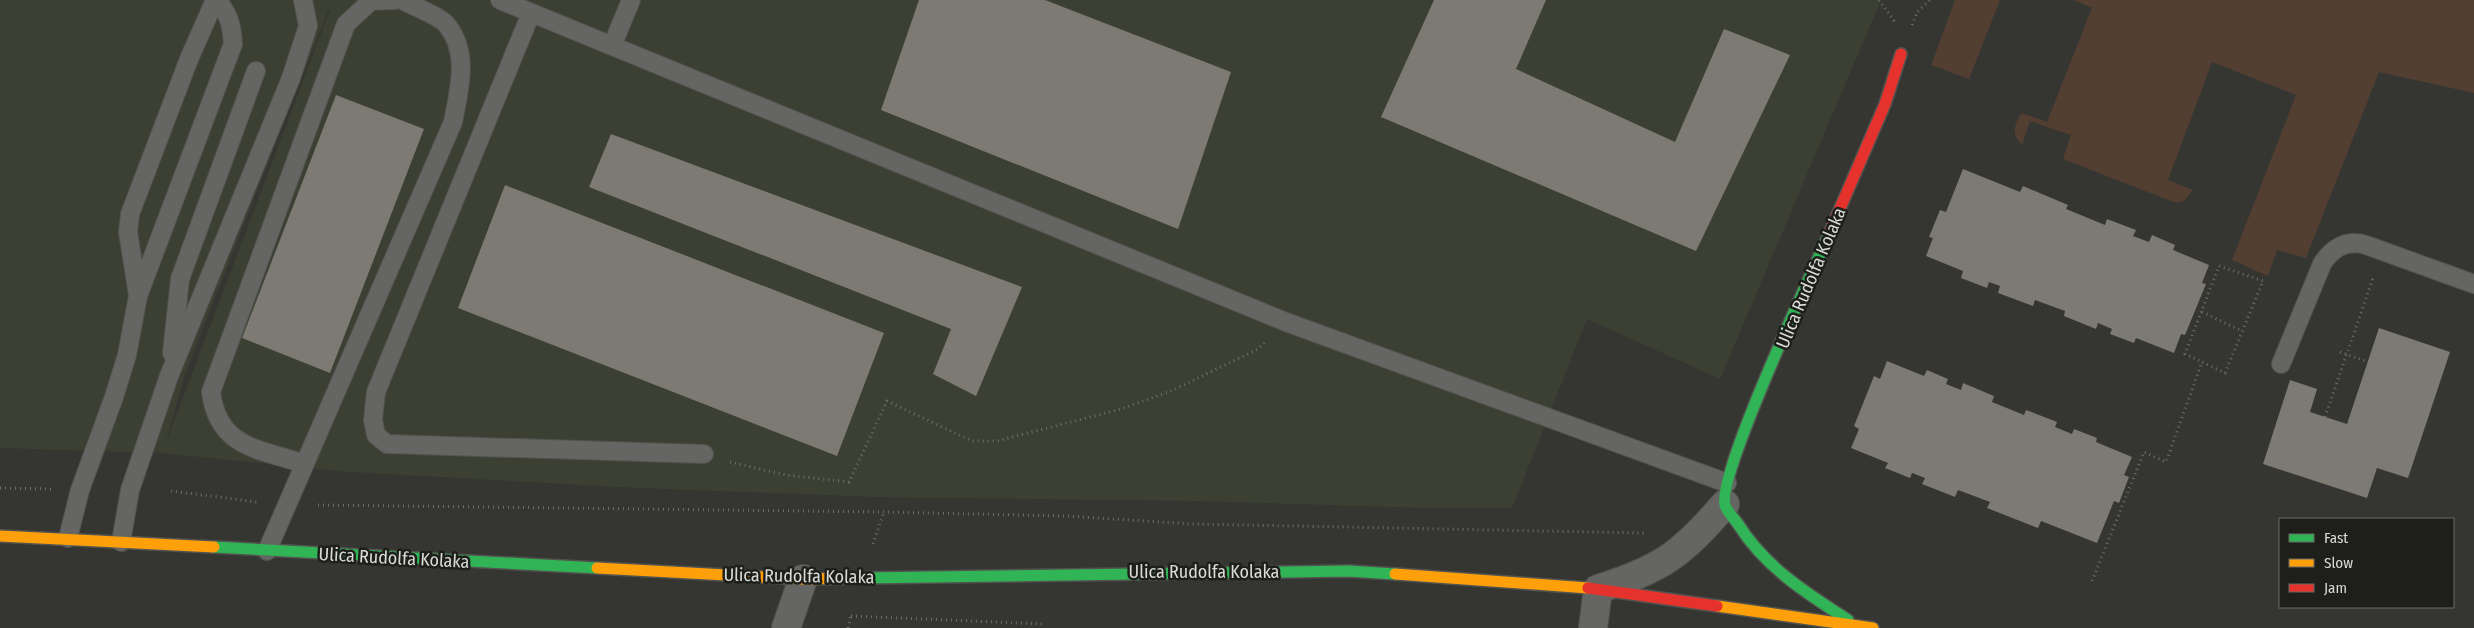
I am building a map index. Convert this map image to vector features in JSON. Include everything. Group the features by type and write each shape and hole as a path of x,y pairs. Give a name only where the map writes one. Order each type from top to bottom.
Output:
{"main road":[{"name":"Ulica Rudolfa Kolaka","path":"1856,625 1789,580 1765,559 1741,531 1726,493 1743,434 1885,104 1901,54"},
{"name":"Ulica Rudolfa Kolaka","path":"0,536 68,538 267,551 803,579 1106,573 1348,571 1598,588 1873,628"}],"street":[{"name":"Ulica Rudolfa Kolaka","path":"1598,588 1648,572 1675,555 1696,538 1726,493"},
{"path":"786,628 803,579"},
{"path":"1593,628 1598,588"}],"lane":[{"path":"68,538 80,490 114,397 127,355 138,296 233,44 232,28 227,12 216,0 193,49 130,214 128,232 138,296"},
{"path":"121,542 130,490 169,376 291,78 308,26 303,0"},
{"path":"304,464 237,442 223,427 213,411 211,392 346,24 371,1 395,0"},
{"path":"267,551 452,122 462,80 459,48 446,24 402,0"},
{"path":"500,0 1286,322 1726,493"},
{"path":"612,46 631,0"},
{"path":"531,12 376,392 372,420 376,435 387,444 704,454"},
{"path":"169,376 180,279 256,71"},
{"path":"2280,364 2322,264 2328,254 2341,246 2359,242 2366,244 2474,284"}],"path":[{"path":"1879,0 1896,24"},
{"path":"1910,30 1917,12 1930,0"},
{"path":"2220,266 2263,281 2226,373 2186,354 2202,312 2220,266"},
{"path":"2325,417 2377,272"},
{"path":"2202,312 2242,331"},
{"path":"704,454 736,464 786,475 849,482 887,401 972,441 997,441 1121,409 1171,391 1258,349 1286,322"},
{"path":"2340,352 2368,362"},
{"path":"2092,581 2144,452 2166,462 2202,362"},
{"path":"0,488 51,489"},
{"path":"171,491 287,505 884,512 1065,516 1193,524 1650,533"},
{"path":"872,548 884,512"},
{"path":"851,616 1043,624"}],"shaded area":[{"path":"0,0 1881,0 1720,379 1587,319 1512,508 1429,508 1198,501 877,497 616,487 337,471 162,453 0,448","holes":["330,10 165,445 185,374"]},
{"path":"1955,0 2000,0 1969,79 1931,65"},
{"path":"2074,0 2474,0 2474,93 2379,72 2306,258 2277,250 2268,276 2232,260 2296,95 2212,62 2168,180 2193,190 2184,201 2176,203 2063,159 2071,135 2030,121 2022,145 2015,134 2017,122 2022,113 2047,122 2092,8"}],"building":[{"path":"919,0 1045,0 1231,72 1178,229 881,110"},
{"path":"1434,0 1546,0 1516,69 1675,142 1724,29 1790,55 1696,251 1381,117"},
{"path":"336,95 424,129 330,373 242,338"},
{"path":"611,134 1022,287 976,396 933,374 951,329 589,187"},
{"path":"1963,169 2020,192 2023,186 2068,205 2066,209 2105,225 2107,219 2136,230 2133,236 2149,242 2152,235 2175,245 2173,250 2209,265 2202,283 2206,284 2185,335 2181,334 2174,353 2136,338 2134,343 2110,334 2112,329 2098,323 2096,329 2064,316 2065,311 2035,300 2033,306 1998,293 2000,286 1989,282 1987,288 1961,278 1963,271 1926,256 1933,238 1929,237 1940,210 1946,212"},
{"path":"505,185 884,333 837,456 458,308"},
{"path":"2379,328 2450,352 2408,478 2377,468 2367,498 2263,464 2290,380 2317,389 2310,412 2347,424"},
{"path":"1887,361 1924,376 1927,370 1948,379 1946,384 1961,390 1963,383 1994,396 1992,402 2024,415 2026,410 2057,422 2055,427 2072,434 2074,429 2097,438 2096,442 2132,457 2124,475 2129,477 2119,503 2114,501 2097,543 2041,521 2038,528 1987,508 1990,502 1958,490 1955,497 1922,484 1925,478 1912,473 1910,478 1885,468 1888,463 1851,448 1859,429 1854,426 1874,376 1880,379"}],"traffic: fast":[{"path":"1829,234 1767,374 1735,456 1726,486 1725,505 1749,539 1774,566 1817,600 1848,620"},
{"path":"214,547 597,568"},
{"path":"863,578 1348,571 1395,574"}],"traffic: slow":[{"path":"0,536 214,547"},
{"path":"597,568 803,579 863,578"},
{"path":"1395,574 1588,588"},
{"path":"1717,606 1873,628"}],"traffic: jam":[{"path":"1829,234 1885,104 1901,54"},
{"path":"1588,588 1717,606"}]}
